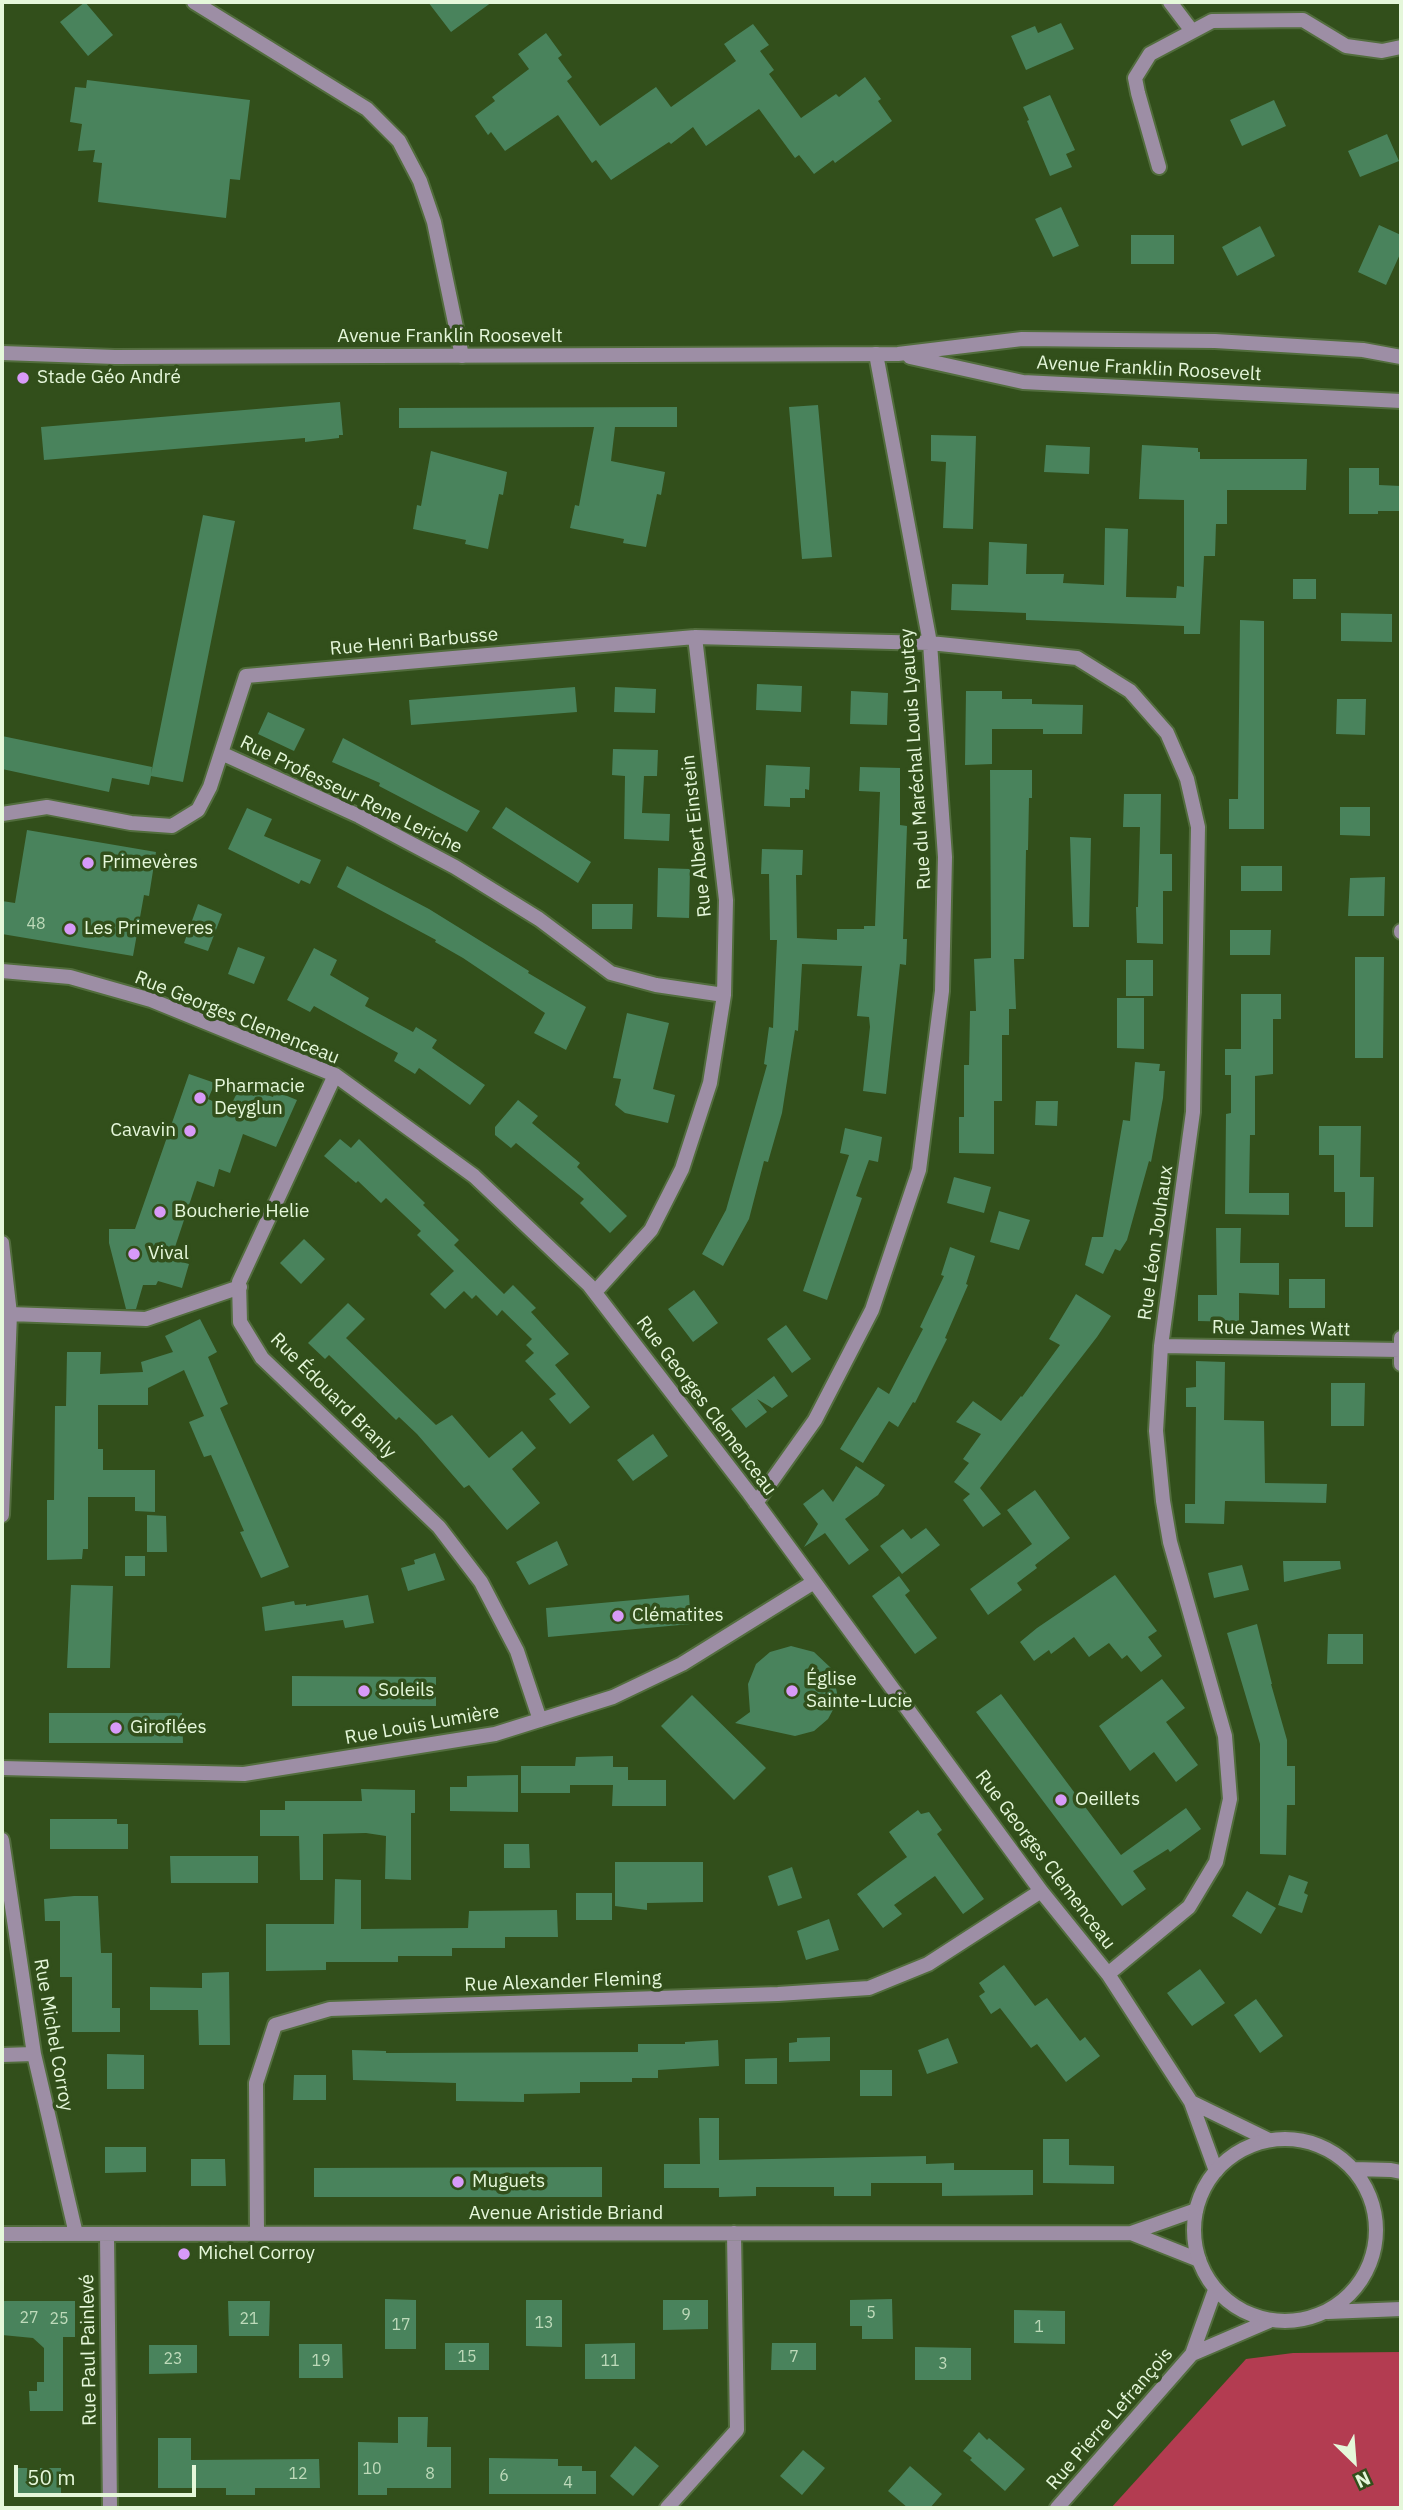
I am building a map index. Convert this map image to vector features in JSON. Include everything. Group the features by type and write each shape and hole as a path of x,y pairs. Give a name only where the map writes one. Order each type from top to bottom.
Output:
{"street":[{"path":"194,2 367,109 399,141 421,181 434,222 462,356"},
{"path":"1170,2 1192,31"},
{"path":"1159,167 1135,78 1150,54 1212,21 1303,20 1346,46 1382,51 1401,47"},
{"name":"Avenue Franklin Roosevelt","path":"2,354 115,357 898,354 1022,339 1215,341 1363,350 1401,357"},
{"name":"Rue du Maréchal Louis Lyautey","path":"756,1503 815,1420 872,1310 919,1170 942,991 945,857 930,643 876,354"},
{"name":"Avenue Franklin Roosevelt","path":"898,354 1023,382 1401,401"},
{"name":"Rue Henri Barbusse","path":"2,814 47,807 131,823 172,826 198,810 210,787 246,676 695,637 930,643"},
{"name":"Rue Albert Einstein","path":"595,1292 651,1230 682,1169 710,1083 724,995 726,900 695,637"},
{"name":"Rue Léon Jouhaux","path":"930,643 1077,658 1130,691 1167,733 1186,779 1198,827 1193,1112 1161,1346 1156,1431 1170,1542 1225,1736 1230,1799 1216,1862 1189,1907 1108,1974"},
{"name":"Rue Professeur Rene Leriche","path":"221,753 359,816 455,867 539,919 611,973 656,985 724,995"},
{"name":"Rue Georges Clemenceau","path":"2,971 70,977 151,1000 335,1075 474,1176 595,1292 756,1503 1041,1891 1108,1974 1191,2102 1216,2171"},
{"name":"Rue Édouard Branly","path":"335,1075 239,1282 240,1322 262,1358 439,1527 481,1582 517,1651 540,1720"},
{"path":"2,1243 10,1314 2,1515"},
{"path":"10,1314 146,1319 240,1287"},
{"path":"1401,1338 1401,1364"},
{"name":"Rue James Watt","path":"1161,1346 1401,1350"},
{"name":"Rue Louis Lumière","path":"2,1768 244,1774 495,1734 613,1697 682,1664 814,1582"},
{"name":"Rue Michel Corroy","path":"2,1840 34,2054 76,2234"},
{"name":"Rue Alexander Fleming","path":"257,2234 256,2083 275,2025 330,2009 778,1994 869,1988 928,1964 1041,1891"},
{"path":"2,2055 34,2054"},
{"path":"1191,2102 1269,2140"},
{"path":"1327,2312 1349,2296 1366,2273 1375,2247 1376,2219 1369,2193 1354,2169 1336,2154 1315,2144 1292,2139 1269,2140 1246,2147 1225,2161 1208,2180 1196,2210 1193,2229 1199,2260 1203,2272 1215,2290 1239,2310 1269,2321 1298,2321 1327,2312 1401,2309"},
{"path":"1354,2169 1401,2172"},
{"name":"Avenue Aristide Briand","path":"2,2234 1131,2233 1196,2210"},
{"path":"667,2508 737,2430 734,2233"},
{"name":"Avenue Aristide Briand","path":"1131,2233 1199,2260"},
{"name":"Rue Paul Painlevé","path":"107,2234 110,2508"},
{"name":"Rue Pierre Lefrançois","path":"1057,2508 1192,2354 1215,2290"},
{"name":"Rue Pierre Lefrançois","path":"1192,2354 1269,2321"}],"shaded area":[{"path":"1401,2352 1401,2508 1111,2508 1246,2359 1293,2353"}],"building":[{"path":"85,2 113,35 88,56 60,22"},
{"path":"428,2 492,2 451,32"},
{"path":"1061,23 1074,49 1026,70 1011,36 1035,26 1038,33"},
{"path":"753,24 769,45 760,51 774,70 769,74 801,118 836,94 839,97 865,77 881,99 878,101 892,121 835,163 833,160 814,174 799,155 795,158 759,109 706,146 693,127 671,144 669,142 611,180 596,160 592,163 558,115 505,151 491,132 488,135 475,116 495,101 492,97 529,69 518,54 546,33 562,55 558,58 572,77 567,81 600,126 656,87 671,107 736,61 724,44"},
{"path":"87,80 250,100 240,180 230,179 226,218 98,202 102,163 93,162 95,150 78,151 82,124 70,122 75,87 86,88"},
{"path":"1050,95 1075,150 1066,154 1072,167 1050,176 1023,107"},
{"path":"1274,100 1286,126 1242,146 1230,120"},
{"path":"1387,134 1399,161 1360,177 1348,151"},
{"path":"1061,207 1079,246 1053,257 1035,219"},
{"path":"1379,225 1401,235 1401,252 1386,285 1358,272"},
{"path":"1260,226 1275,256 1237,276 1222,247"},
{"path":"1131,235 1174,235 1174,264 1131,264"},
{"path":"340,402 343,435 339,435 339,438 305,442 305,438 44,460 41,427"},
{"path":"818,405 832,557 802,559 789,407"},
{"path":"677,407 677,427 615,427 611,461 665,472 661,495 657,494 646,547 623,543 624,539 570,528 575,505 579,506 594,427 399,428 399,408"},
{"path":"931,435 976,436 973,529 943,528 946,462 931,461"},
{"path":"1046,445 1090,447 1089,474 1044,472"},
{"path":"1142,445 1198,448 1200,459 1307,459 1306,490 1227,490 1227,524 1216,524 1215,556 1204,556 1200,634 1184,634 1184,626 1026,620 1026,613 951,610 952,584 988,585 989,542 1027,544 1026,574 1064,574 1063,583 1104,585 1105,528 1128,529 1126,597 1176,598 1177,586 1184,587 1184,500 1139,499"},
{"path":"431,451 507,472 503,495 499,494 488,549 465,544 466,540 413,529 417,505 421,506"},
{"path":"1349,468 1379,468 1379,485 1401,486 1401,511 1349,514"},
{"path":"203,515 235,521 183,782 151,776 149,785 112,778 109,792 2,769 2,736 152,767 151,774"},
{"path":"1293,579 1316,579 1316,599 1293,599"},
{"path":"1341,613 1392,614 1392,642 1341,641"},
{"path":"1240,620 1264,621 1264,829 1229,829 1229,799 1238,799"},
{"path":"757,684 802,686 801,712 756,710"},
{"path":"575,687 577,712 411,725 409,700"},
{"path":"615,687 656,689 655,713 614,712"},
{"path":"851,691 888,693 887,725 850,724"},
{"path":"966,691 1002,691 1002,699 1032,699 1032,704 1083,705 1082,734 1043,734 1043,729 992,729 992,764 965,765"},
{"path":"1337,699 1366,699 1365,735 1336,734"},
{"path":"268,712 305,729 294,751 258,734"},
{"path":"343,738 480,811 467,832 379,786 380,783 332,762"},
{"path":"613,749 658,750 657,776 644,776 642,813 670,814 669,841 624,839 625,776 612,775"},
{"path":"766,765 810,767 809,790 805,789 805,798 790,798 790,807 764,806"},
{"path":"860,767 900,768 900,825 907,826 903,939 907,939 906,965 900,964 886,1094 863,1091 870,1027 869,1017 857,1016 862,966 802,964 798,1031 795,1030 782,1113 768,1162 764,1161 749,1219 723,1266 702,1254 726,1210 767,1065 764,1064 769,1027 773,1028 777,940 770,940 769,874 761,874 762,849 803,850 802,875 796,875 797,938 837,940 837,929 864,929 864,926 875,926 880,792 859,791"},
{"path":"990,770 1032,770 1026,850 1024,959 1014,959 1016,1009 1009,1009 1009,1035 1002,1035 1002,1101 994,1101 994,1154 959,1153 959,1117 964,1117 964,1065 969,1065 970,1011 976,1011 974,959 991,958"},
{"path":"1124,794 1161,794 1160,854 1172,854 1172,891 1163,891 1163,944 1137,943 1140,827 1123,827"},
{"path":"506,807 591,862 578,883 492,828"},
{"path":"1340,807 1370,807 1370,836 1340,835"},
{"path":"247,808 272,819 264,836 321,860 310,884 301,880 299,884 228,849"},
{"path":"27,830 156,852 149,896 144,895 133,956 2,934 2,901 15,903"},
{"path":"1070,837 1091,838 1089,927 1073,927"},
{"path":"347,866 429,909 586,1007 566,1050 534,1033 545,1013 435,942 436,940 337,887"},
{"path":"1241,866 1282,866 1282,891 1241,891"},
{"path":"658,868 690,869 689,918 657,917"},
{"path":"1385,877 1384,916 1348,916 1350,878"},
{"path":"198,904 222,914 208,951 184,943"},
{"path":"592,904 633,904 632,929 592,929"},
{"path":"1230,930 1271,930 1270,955 1230,955"},
{"path":"238,947 265,957 254,984 228,974"},
{"path":"314,948 337,960 330,975 369,998 365,1006 413,1032 416,1027 437,1040 432,1048 485,1085 470,1105 419,1068 415,1074 394,1061 398,1053 314,1006 310,1012 287,1000"},
{"path":"1355,957 1384,957 1383,1058 1355,1058"},
{"path":"1126,960 1153,960 1153,996 1126,996"},
{"path":"1241,994 1281,994 1281,1019 1273,1019 1273,1074 1255,1076 1255,1135 1250,1135 1249,1193 1289,1193 1289,1215 1225,1214 1226,1114 1231,1113 1231,1075 1225,1075 1225,1049 1241,1049"},
{"path":"1117,998 1144,998 1144,1049 1117,1048"},
{"path":"627,1013 669,1023 653,1089 675,1095 668,1123 625,1113 615,1105 621,1079 613,1078"},
{"path":"1135,1062 1160,1064 1159,1071 1165,1071 1163,1098 1151,1162 1149,1161 1127,1240 1120,1251 1115,1249 1103,1274 1085,1265 1092,1237 1103,1237 1123,1120 1130,1121"},
{"path":"189,1074 215,1083 208,1099 229,1109 238,1091 254,1096 256,1091 273,1097 275,1091 297,1100 276,1147 243,1134 230,1173 219,1169 214,1187 197,1181 171,1259 189,1264 182,1288 158,1281 156,1285 143,1285 136,1309 126,1309 109,1243 109,1229 135,1229"},
{"path":"518,1100 538,1116 532,1123 580,1163 577,1167 627,1216 610,1233 580,1203 584,1199 516,1143 511,1148 495,1135 495,1127"},
{"path":"1036,1101 1058,1101 1057,1126 1035,1125"},
{"path":"1319,1126 1361,1126 1360,1177 1374,1177 1373,1227 1345,1227 1345,1192 1334,1192 1334,1155 1319,1155"},
{"path":"845,1128 882,1137 878,1162 869,1160 856,1196 862,1198 827,1300 803,1291 849,1155 840,1153"},
{"path":"340,1139 351,1148 359,1139 425,1203 423,1205 459,1240 454,1245 504,1294 513,1285 536,1308 531,1312 569,1354 555,1365 590,1407 570,1424 549,1399 556,1394 525,1361 534,1353 526,1345 532,1339 502,1310 497,1316 476,1295 472,1299 464,1291 445,1309 430,1294 454,1271 417,1235 421,1231 386,1198 381,1203 358,1181 356,1183 324,1156"},
{"path":"954,1177 991,1187 984,1213 947,1203"},
{"path":"999,1211 1030,1220 1019,1250 990,1242"},
{"path":"1216,1228 1241,1228 1240,1263 1279,1263 1279,1295 1239,1293 1239,1322 1198,1321 1198,1295 1217,1295"},
{"path":"304,1239 325,1259 301,1284 280,1263"},
{"path":"950,1247 975,1256 966,1284 968,1285 945,1338 947,1339 915,1403 913,1402 898,1427 889,1421 863,1463 840,1449 878,1387 889,1394 923,1329 920,1327 944,1276 941,1275"},
{"path":"1289,1279 1325,1279 1325,1308 1289,1308"},
{"path":"694,1290 718,1323 693,1342 668,1309"},
{"path":"1076,1294 1111,1316 980,1488 1001,1514 983,1527 963,1500 970,1494 954,1482 969,1463 963,1459 981,1434 956,1422 973,1401 1001,1421 1060,1345 1049,1339"},
{"path":"348,1303 365,1319 346,1338 436,1425 452,1415 489,1458 522,1431 536,1448 512,1469 540,1503 507,1530 469,1485 464,1488 399,1417 396,1420 329,1355 325,1359 308,1343"},
{"path":"200,1319 217,1352 208,1357 228,1404 220,1408 289,1567 261,1578 240,1532 244,1531 211,1455 204,1457 189,1422 204,1416 184,1370 148,1388 148,1405 98,1405 98,1449 103,1449 103,1470 155,1470 155,1512 135,1511 135,1497 88,1497 88,1549 83,1549 82,1559 47,1560 47,1500 54,1500 55,1406 66,1406 67,1352 101,1352 100,1374 143,1372 141,1362 173,1352 165,1336"},
{"path":"786,1325 811,1359 792,1373 767,1339"},
{"path":"1196,1361 1225,1362 1224,1420 1264,1421 1265,1483 1327,1484 1326,1503 1225,1501 1224,1524 1185,1523 1185,1504 1195,1504 1196,1407 1186,1407 1186,1388 1196,1387"},
{"path":"774,1376 788,1396 772,1408 757,1399 767,1412 746,1428 731,1409"},
{"path":"1331,1383 1365,1383 1364,1426 1331,1426"},
{"path":"653,1434 668,1456 633,1481 617,1460"},
{"path":"856,1466 885,1485 878,1495 845,1519 869,1550 849,1565 825,1533 804,1547 818,1524 803,1504 823,1489 833,1502"},
{"path":"1035,1490 1070,1538 1017,1583 1022,1590 988,1615 970,1589 1032,1544 1007,1510"},
{"path":"147,1515 166,1516 167,1552 147,1552"},
{"path":"926,1528 940,1545 902,1574 880,1546 903,1529 911,1539"},
{"path":"557,1541 568,1565 529,1585 516,1562"},
{"path":"435,1553 445,1580 408,1591 401,1568"},
{"path":"125,1556 145,1556 145,1576 125,1576"},
{"path":"1283,1561 1340,1561 1341,1569 1284,1582"},
{"path":"1242,1565 1249,1590 1214,1598 1208,1573"},
{"path":"1115,1575 1157,1631 1148,1637 1162,1656 1141,1672 1127,1655 1122,1659 1109,1643 1089,1657 1074,1637 1051,1654 1049,1650 1034,1661 1020,1642"},
{"path":"899,1576 910,1591 905,1595 937,1638 915,1654 872,1596"},
{"path":"71,1585 113,1586 110,1668 67,1668"},
{"path":"368,1595 374,1623 345,1628 343,1620 265,1631 262,1607 294,1601 295,1605 306,1606"},
{"name":"Clématites","path":"689,1595 691,1624 548,1637 546,1608"},
{"path":"1257,1624 1287,1740 1287,1766 1295,1766 1295,1805 1287,1805 1286,1855 1260,1854 1260,1744 1227,1633"},
{"path":"1328,1634 1363,1634 1363,1664 1327,1664"},
{"name":"Église Sainte-Lucie","path":"791,1646 814,1652 832,1669 837,1693 828,1719 814,1731 795,1736 735,1723 750,1712 748,1684 756,1664 770,1652"},
{"name":"Soleils","path":"292,1676 436,1677 436,1706 292,1706"},
{"path":"1162,1679 1185,1708 1166,1722 1198,1765 1176,1782 1154,1752 1130,1771 1099,1726"},
{"name":"Oeillets","path":"1001,1694 1121,1855 1186,1808 1201,1829 1170,1852 1168,1849 1133,1871 1146,1889 1122,1906 976,1712"},
{"path":"692,1695 766,1768 734,1800 661,1726"},
{"name":"Giroflées","path":"49,1713 182,1713 183,1743 49,1743"},
{"path":"613,1756 613,1767 628,1767 628,1780 666,1780 666,1806 612,1806 613,1785 570,1785 570,1793 521,1793 521,1766 575,1766 576,1757"},
{"path":"518,1775 518,1812 450,1811 450,1787 467,1787 467,1776"},
{"path":"361,1789 415,1790 415,1813 411,1813 411,1880 385,1879 386,1836 366,1833 323,1834 323,1880 300,1880 299,1836 260,1836 260,1810 285,1810 285,1801 362,1801"},
{"path":"918,1810 921,1814 929,1812 942,1830 937,1834 984,1899 963,1914 935,1876 894,1905 902,1914 883,1928 857,1894 907,1857 889,1832"},
{"path":"50,1819 117,1819 117,1824 128,1824 128,1849 50,1849"},
{"path":"504,1844 529,1844 530,1868 504,1868"},
{"path":"170,1856 258,1856 258,1883 171,1883"},
{"path":"615,1862 703,1862 703,1902 647,1903 647,1910 615,1906"},
{"path":"792,1867 802,1898 778,1906 768,1876"},
{"path":"1289,1875 1308,1882 1304,1893 1308,1895 1302,1913 1278,1905"},
{"path":"335,1879 361,1880 361,1929 468,1928 469,1911 557,1910 558,1937 505,1937 505,1948 452,1948 452,1956 398,1956 398,1962 326,1962 326,1970 266,1971 266,1924 334,1924"},
{"path":"1247,1891 1276,1908 1261,1934 1232,1916"},
{"path":"576,1893 612,1893 612,1920 576,1920"},
{"path":"98,1896 101,1953 112,1953 112,2008 120,2008 120,2032 72,2032 72,1977 60,1977 60,1921 45,1921 44,1899"},
{"path":"829,1919 839,1950 806,1960 797,1931"},
{"path":"1004,1965 1035,2006 1047,1998 1080,2041 1085,2037 1100,2056 1066,2082 1037,2044 1031,2048 1000,2008 991,2014 979,1996 985,1992 979,1983"},
{"path":"1200,1969 1225,2003 1192,2026 1167,1993"},
{"path":"229,1972 230,2045 199,2045 198,2010 150,2010 150,1987 202,1988 202,1973"},
{"path":"1256,1999 1283,2036 1260,2053 1234,2015"},
{"path":"830,2037 830,2061 789,2062 789,2043 797,2042 797,2038"},
{"path":"948,2038 958,2063 927,2074 918,2050"},
{"path":"718,2040 719,2066 658,2070 658,2078 632,2078 632,2082 580,2082 580,2093 524,2094 524,2102 456,2101 456,2083 353,2080 352,2050 386,2053 638,2052 638,2044 685,2044"},
{"path":"107,2054 144,2055 144,2089 107,2089"},
{"path":"777,2058 777,2084 745,2084 745,2059"},
{"path":"860,2070 892,2070 892,2096 860,2096"},
{"path":"294,2075 326,2075 326,2100 293,2100"},
{"path":"699,2118 719,2118 719,2160 926,2156 926,2164 954,2163 954,2170 1033,2170 1033,2195 942,2196 942,2183 871,2183 871,2196 834,2196 834,2187 756,2187 756,2196 719,2197 719,2188 664,2188 664,2164 700,2164"},
{"path":"1043,2139 1069,2139 1069,2165 1114,2166 1114,2184 1043,2183"},
{"path":"105,2147 146,2147 146,2172 105,2173"},
{"path":"191,2159 225,2159 226,2186 191,2186"},
{"name":"Muguets","path":"602,2167 602,2197 314,2197 314,2168"},
{"path":"385,2299 416,2300 416,2349 385,2349"},
{"path":"892,2299 893,2339 862,2339 862,2326 850,2326 850,2300"},
{"path":"526,2300 562,2300 562,2347 526,2346"},
{"path":"663,2300 708,2300 708,2329 663,2330"},
{"path":"2,2301 75,2301 75,2337 63,2337 63,2411 30,2411 29,2391 37,2391 37,2382 44,2382 44,2348 33,2338 2,2335"},
{"path":"228,2301 270,2301 269,2336 229,2336"},
{"path":"1014,2310 1065,2311 1065,2344 1014,2343"},
{"path":"445,2343 489,2343 489,2370 445,2370"},
{"path":"635,2343 635,2379 585,2379 585,2344"},
{"path":"772,2343 816,2343 816,2370 771,2370"},
{"path":"299,2344 342,2344 343,2378 299,2378"},
{"path":"149,2345 197,2345 197,2373 149,2374"},
{"path":"915,2347 971,2348 971,2380 915,2380"},
{"path":"398,2417 428,2417 427,2447 451,2447 451,2488 387,2488 387,2495 358,2495 358,2442 398,2443"},
{"path":"979,2432 1025,2469 1005,2491 963,2451"},
{"path":"158,2438 191,2438 191,2460 319,2459 320,2488 255,2488 255,2495 226,2495 226,2488 158,2488"},
{"path":"635,2446 659,2466 633,2496 610,2476"},
{"path":"803,2450 825,2468 802,2495 780,2476"},
{"path":"489,2458 558,2459 558,2466 582,2466 582,2471 596,2471 596,2494 489,2494"},
{"path":"910,2466 942,2494 930,2508 908,2508 888,2491"},
{"path":"15,2468 61,2468 61,2495 15,2495"}],"place":[{"name":"Stade Géo André","path":"23,378"},
{"name":"Primevères","path":"88,863"},
{"name":"Les Primeveres","path":"70,929"},
{"name":"Pharmacie Deyglun","path":"200,1098"},
{"name":"Cavavin","path":"190,1131"},
{"name":"Boucherie Helie","path":"160,1212"},
{"name":"Vival","path":"134,1254"},
{"name":"Clématites","path":"618,1616"},
{"name":"Soleils","path":"364,1691"},
{"name":"Église Sainte-Lucie","path":"792,1691"},
{"name":"Giroflées","path":"116,1728"},
{"name":"Oeillets","path":"1061,1800"},
{"name":"Muguets","path":"458,2182"},
{"name":"Michel Corroy","path":"184,2254"}]}
